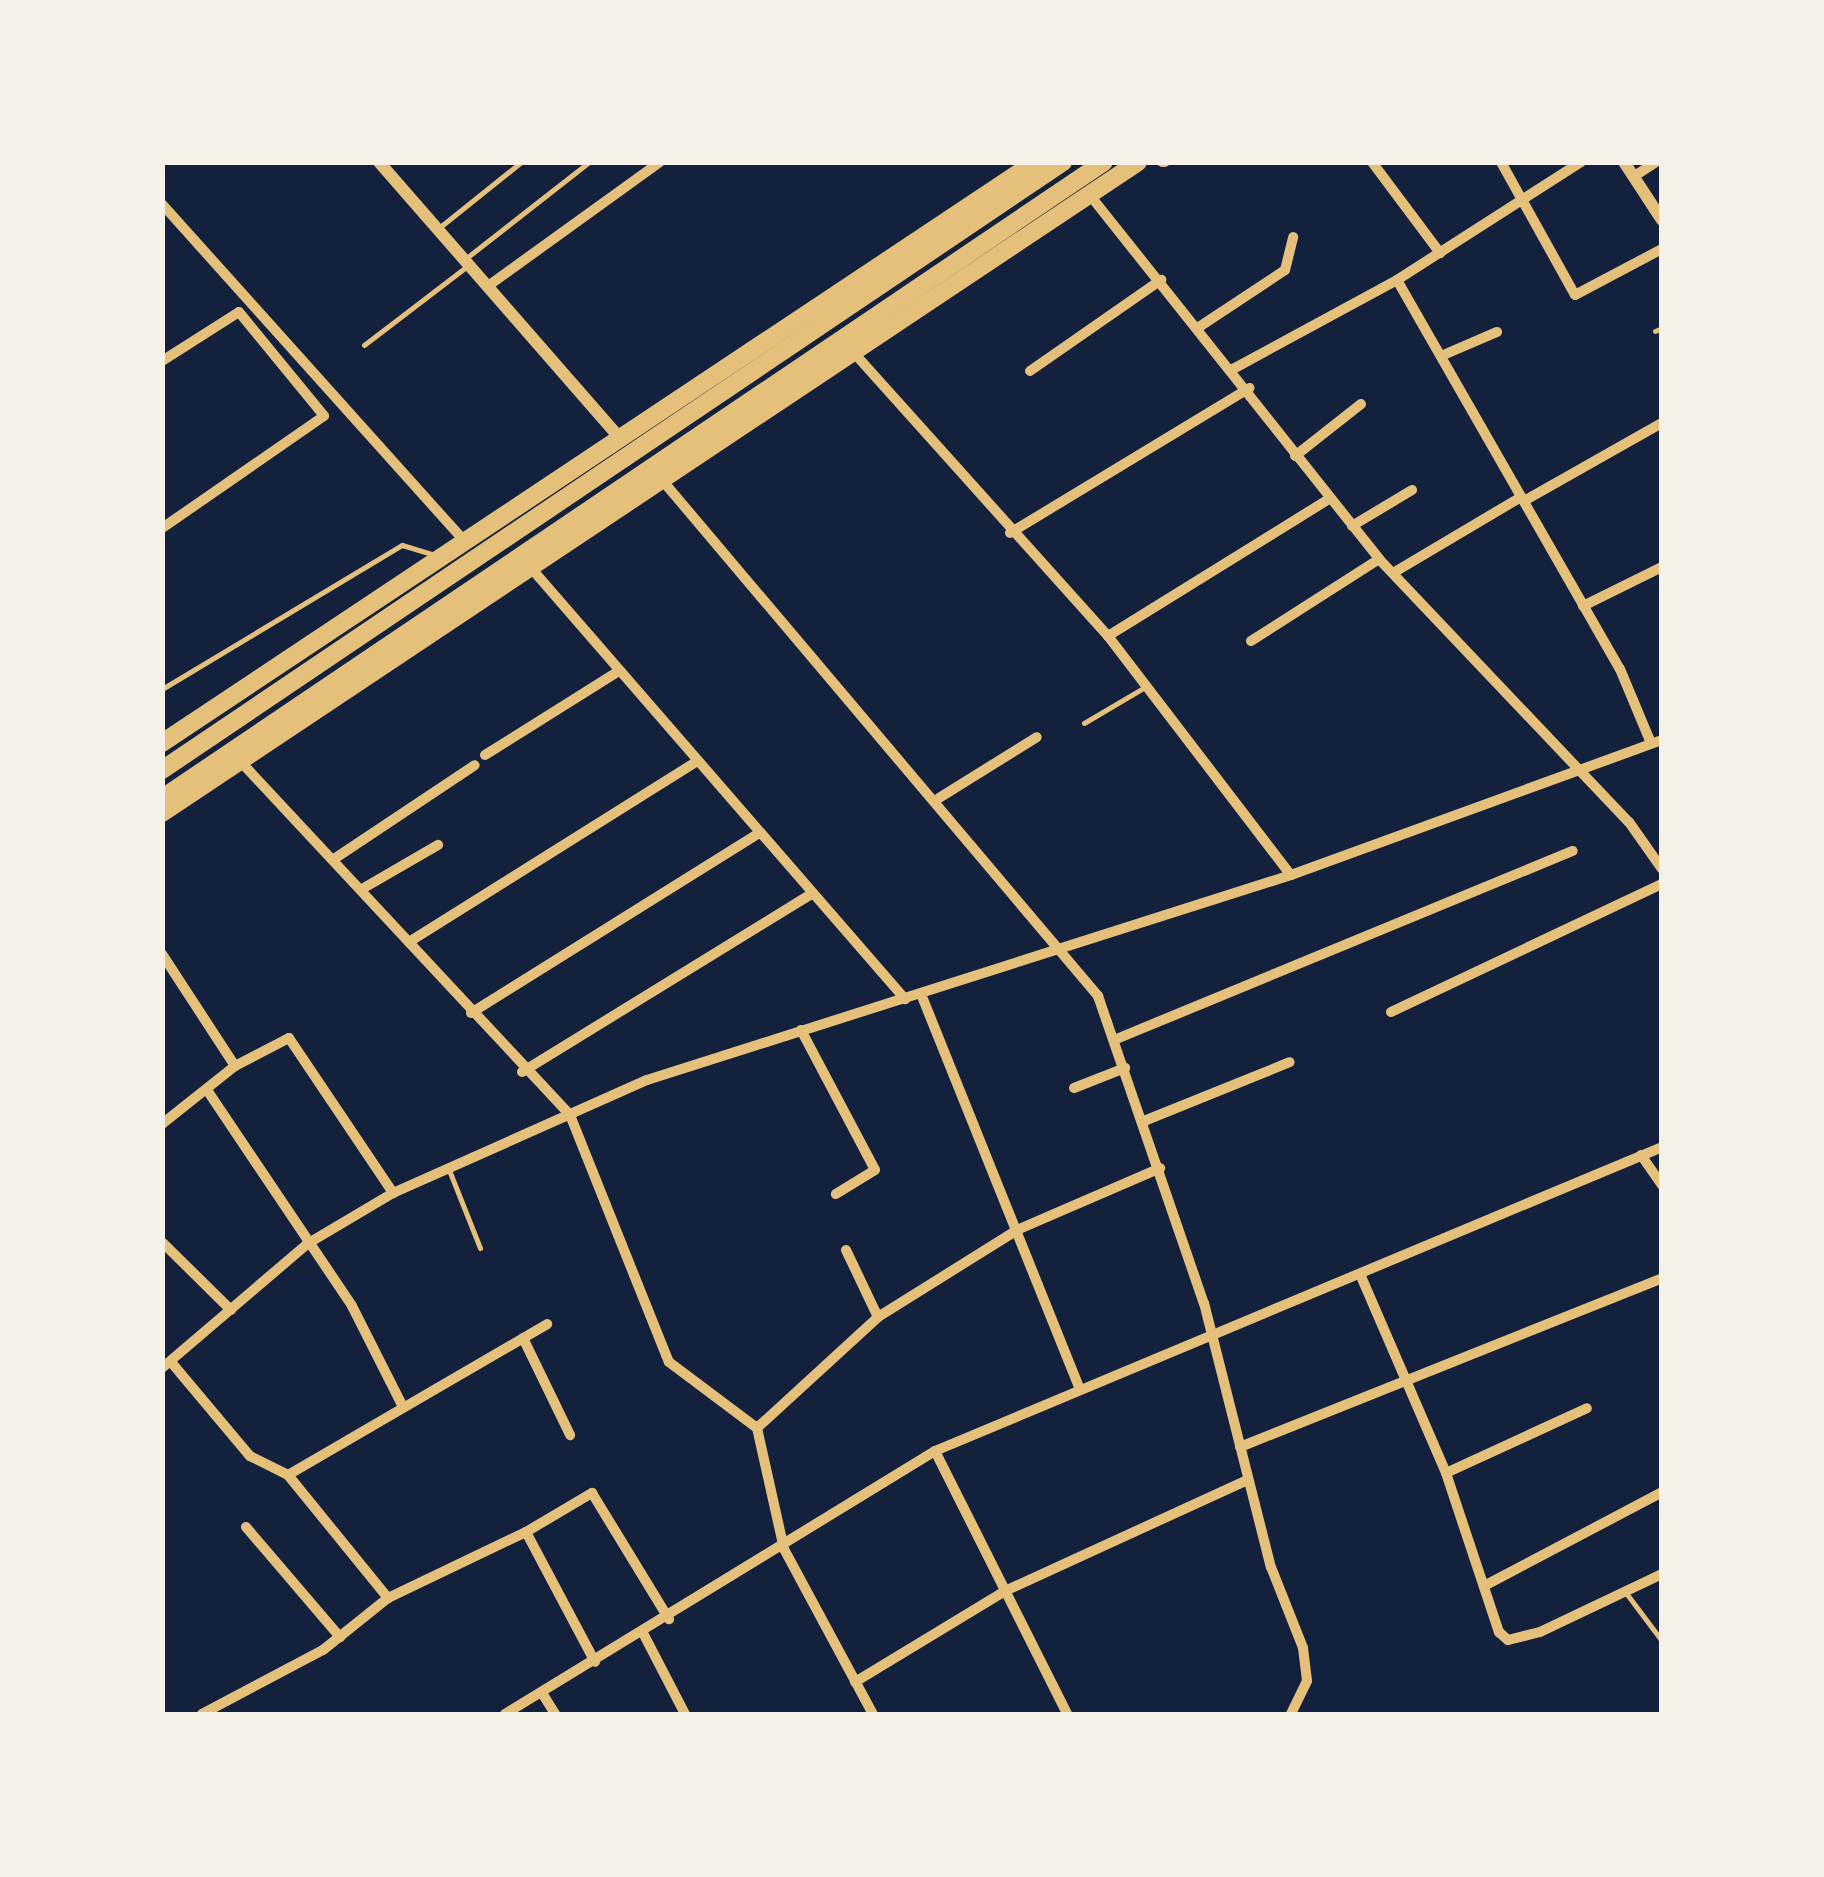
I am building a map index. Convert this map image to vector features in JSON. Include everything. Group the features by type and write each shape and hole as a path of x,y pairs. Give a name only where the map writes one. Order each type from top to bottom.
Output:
{"highway":[{"path":"162,742 463,538 1034,162"},
{"path":"162,770 1063,162"},
{"path":"162,812 855,354 1104,162"},
{"path":"162,798 961,269 1138,162"}],"street":[{"path":"488,286 660,162"},
{"path":"1372,162 1440,254"},
{"path":"1501,162 1574,295 1662,250"},
{"path":"1233,369 1397,280 1581,162"},
{"path":"1624,162 1662,220"},
{"path":"1633,177 1656,162"},
{"path":"382,163 618,436"},
{"path":"1089,194 1249,388 1295,456 1379,558 1578,772 1662,869"},
{"path":"162,204 463,538"},
{"path":"1199,327 1289,266 1292,237"},
{"path":"1030,370 1161,280"},
{"path":"388,1598 288,1474 250,1456 167,1365 307,1244 393,1193 570,1115 802,1030 921,994 1056,946 1290,875 1656,742 1397,280"},
{"path":"162,361 240,312 324,412 162,528"},
{"path":"1441,356 1496,332"},
{"path":"855,354 1010,533 1108,636 1290,875"},
{"path":"1010,533 1249,388"},
{"path":"1295,456 1361,404"},
{"path":"1392,573 1662,423"},
{"path":"662,480 939,798 1098,996 1144,1120 1212,1332 1248,1480 1307,1669 1290,1714"},
{"path":"544,485 560,505"},
{"path":"1352,526 1412,490"},
{"path":"1108,636 1329,499"},
{"path":"1250,641 1379,558"},
{"path":"1583,606 1662,567"},
{"path":"531,568 905,999"},
{"path":"485,756 619,671"},
{"path":"939,798 1038,737"},
{"path":"240,761 362,889 522,1072 570,1115 669,1362 758,1428 784,1549 873,1714"},
{"path":"409,942 696,762"},
{"path":"334,859 475,765"},
{"path":"471,1013 758,834"},
{"path":"362,889 438,845"},
{"path":"1114,1040 1573,850"},
{"path":"1391,1012 1662,884"},
{"path":"522,1072 812,894"},
{"path":"162,954 235,1066"},
{"path":"921,994 1080,1388"},
{"path":"802,1030 875,1170 836,1194"},
{"path":"162,1124 235,1066 289,1038 393,1193"},
{"path":"1144,1120 1290,1062"},
{"path":"1074,1088 1125,1068"},
{"path":"207,1090 352,1306 401,1403"},
{"path":"504,1714 784,1549 935,1451 1662,1147"},
{"path":"1641,1155 1662,1185"},
{"path":"758,1428 878,1317 1018,1230 1160,1168"},
{"path":"162,1242 230,1310"},
{"path":"846,1250 878,1317"},
{"path":"1360,1274 1446,1474 1484,1586 1508,1640 1662,1574"},
{"path":"1240,1447 1404,1378 1662,1278"},
{"path":"288,1474 401,1403 547,1324"},
{"path":"523,1338 570,1435"},
{"path":"1446,1474 1587,1408"},
{"path":"935,1451 1068,1714"},
{"path":"855,1682 1005,1591 1248,1480"},
{"path":"1484,1586 1662,1492"},
{"path":"202,1714 340,1637 388,1598 526,1532 592,1494 669,1619"},
{"path":"246,1527 340,1637"},
{"path":"526,1532 595,1662"},
{"path":"643,1633 684,1714"},
{"path":"542,1693 554,1714"}],"lane":[{"path":"438,229 520,162"},
{"path":"364,345 589,162"},
{"path":"162,689 402,545 438,556"},
{"path":"1084,723 1148,685"},
{"path":"449,1170 480,1248"},
{"path":"1624,1590 1662,1641"}]}
